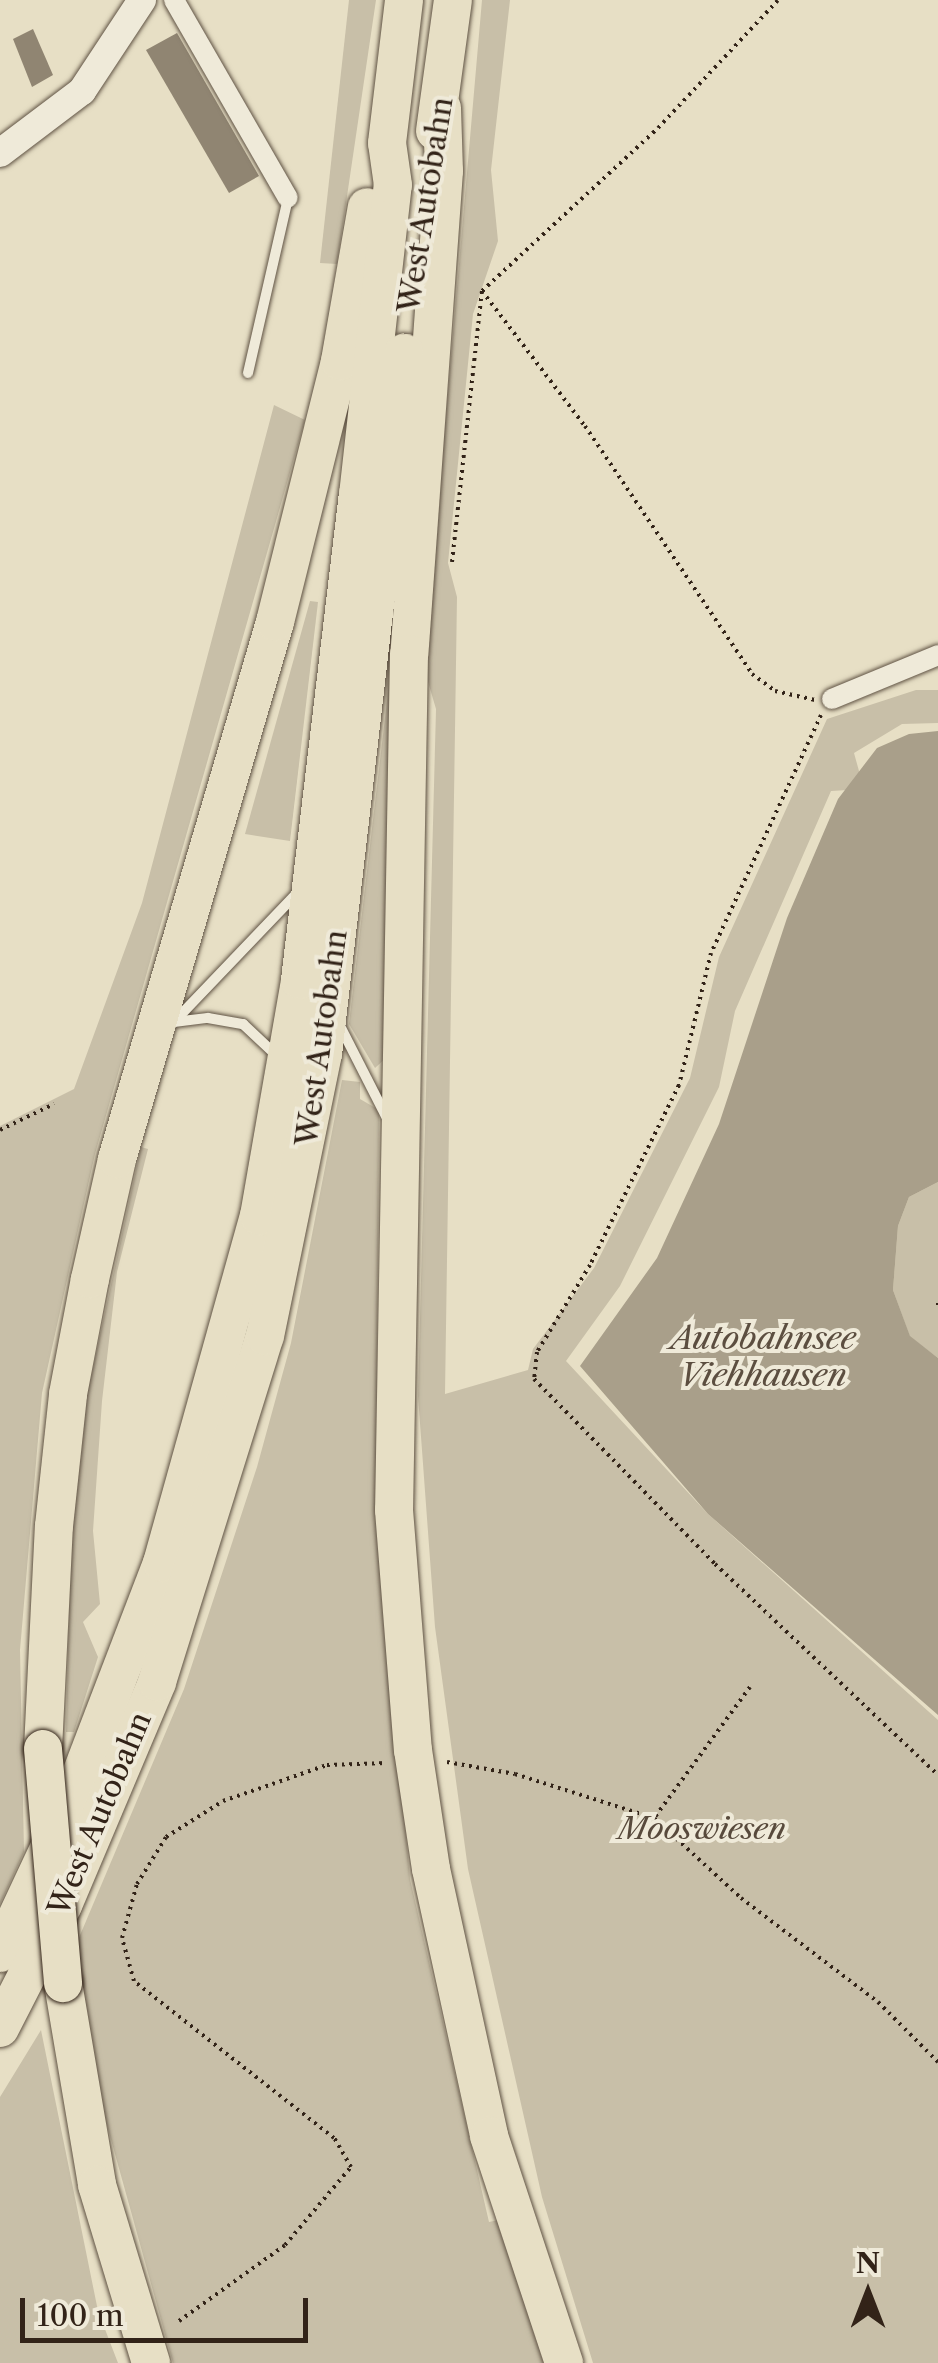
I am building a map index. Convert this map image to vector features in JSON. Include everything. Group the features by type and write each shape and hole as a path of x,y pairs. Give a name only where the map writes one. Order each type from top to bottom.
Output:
{"highway":[{"name":"West Autobahn","path":"0,1954 108,1712 180,1508 259,1216 285,1078 312,878 393,185 388,143 404,0"},
{"name":"West Autobahn","path":"0,2028 64,1905 198,1564 265,1336 329,1004 425,170 442,108 453,0"},
{"path":"442,108 444,172 410,654 397,1136 394,1492 413,1750 434,1888 489,2136 564,2363"},
{"path":"151,2363 97,2185 64,1983 43,1749 68,1394 117,1159 162,1036 275,622 340,361 372,183 388,143"}],"street":[{"path":"0,153 82,92 142,0"},
{"path":"174,0 288,198"},
{"path":"832,699 938,655"}],"lane":[{"path":"248,373 288,198"},
{"path":"162,1036 312,878"},
{"path":"329,1004 397,1136"},
{"path":"162,1036 208,1018 243,1024 266,1039 285,1078"}],"path":[{"path":"452,562 482,291 658,128 778,0"},
{"path":"482,291 585,426 752,674 800,701 832,699 711,953 679,1085 590,1265 537,1352 534,1379 715,1564 938,1775"},
{"path":"0,1130 54,1104"},
{"path":"654,1818 750,1687"},
{"path":"446,1762 515,1774 654,1818 741,1898 878,2002 938,2062"},
{"path":"179,2322 284,2245 351,2167 334,2138 134,1981 122,1938 138,1884 166,1838 223,1801 327,1766 388,1763"}],"green space":[{"path":"349,0 376,0 337,264 320,263"},
{"name":"Mooswiesen","path":"482,0 510,0 491,170 498,241 473,314 448,563 457,597 445,1394 528,1370 533,1349 594,1268 690,1078 719,957 827,719 916,690 938,690 938,723 902,724 854,753 864,789 831,791 735,1011 719,1087 620,1286 566,1361 708,1514 938,1720 938,2363 593,2363 542,2197 468,1869 435,1627 418,1396 436,709 424,668"},
{"path":"274,405 305,420 95,1154 42,1393 20,1650 24,1852 0,1904 0,1126 74,1089 142,903"},
{"path":"310,601 318,602 290,841 245,834"},
{"path":"393,650 387,1057 375,1068 349,1024"},
{"path":"342,1080 360,1082 360,1099 379,1110 376,1511 410,1879 489,2222 499,2220 550,2363 173,2363 92,2071 78,1940 184,1689 257,1467 291,1343"},
{"path":"141,1147 148,1149 117,1272 102,1401 93,1531 100,1604 83,1622 98,1657 74,1732 66,1732 71,1529 87,1395"},
{"path":"938,1182 938,1358 910,1337 893,1290 898,1226 909,1197"},
{"path":"41,2030 98,2311 118,2363 0,2363 0,2097"}],"water":[{"name":"Autobahnsee Viehhausen","path":"938,731 938,1182 909,1197 898,1226 893,1290 910,1336 938,1358 938,1715 708,1514 580,1366 657,1258 719,1124 787,918 838,799 877,748 909,734"}],"building":[{"path":"33,29 53,75 32,87 13,39"},
{"path":"177,33 259,176 229,193 146,50"}]}
